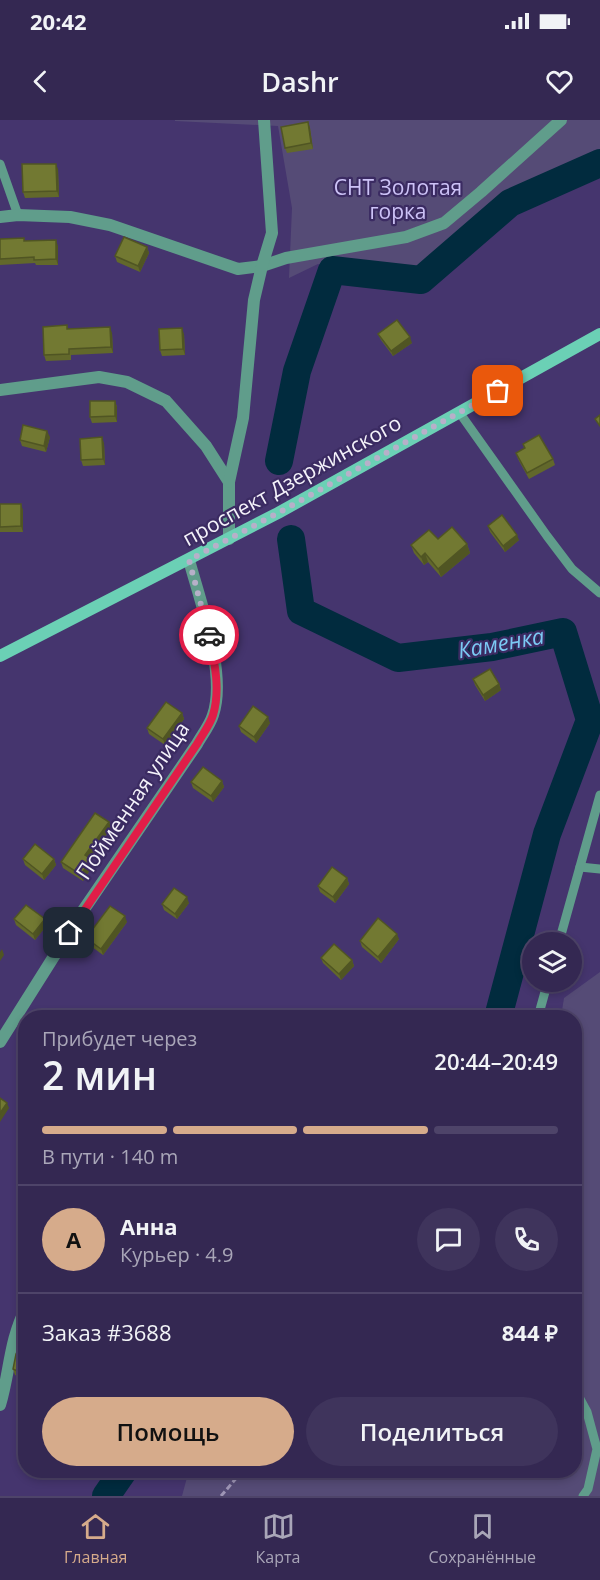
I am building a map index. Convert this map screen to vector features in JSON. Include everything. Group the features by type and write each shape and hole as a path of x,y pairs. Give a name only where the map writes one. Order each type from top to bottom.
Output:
{"street":[{"path":"229,539 229,482 243,418 254,300 272,233 264,120"},
{"path":"0,217 18,215 70,217 110,225 238,269 262,266 286,258 406,237 444,223 561,120"},
{"name":"проспект Дзержинского","path":"0,656 229,539 600,334"},
{"path":"0,390 99,377 127,382 166,401 206,446 229,482"},
{"name":"Пойменная улица","path":"20,1010 80,915 197,744 213,716 217,693 215,661 189,560"},
{"name":"Пойменная улица","path":"0,1042 18,1013"},
{"path":"0,1406 18,1323"}],"lane":[{"path":"0,164 18,215"},
{"path":"459,412 566,561 600,593"},
{"path":"562,932 600,795"},
{"path":"580,867 600,870"},
{"path":"540,1010 545,992"},
{"path":"582,1403 587,1412 597,1449 596,1473 583,1496"}],"path":[{"path":"221,1496 236,1478"}],"green space":[{"name":"СНТ Золотая горка","path":"175,120 600,120 600,150 418,284 318,264 289,278 292,208 278,126"},
{"path":"600,972 600,1496 182,1496 187,1478 582,1478 582,1010 562,1010 564,998 572,992 582,992 582,985"}],"building":[{"path":"308,122 311,143 285,148 281,127"},
{"path":"22,164 56,164 57,191 23,192"},
{"path":"124,237 147,247 138,266 115,256"},
{"path":"24,238 24,241 56,240 56,259 34,260 34,257 0,259 0,239"},
{"path":"397,320 410,337 391,351 378,334"},
{"path":"67,325 67,329 110,327 111,347 69,349 69,354 44,355 43,327"},
{"path":"182,328 183,349 160,350 159,329"},
{"path":"90,401 115,401 115,416 90,417"},
{"path":"600,415 600,426 595,419"},
{"path":"23,425 47,431 44,446 20,440"},
{"path":"539,435 553,459 527,473 516,453 525,448 523,444"},
{"path":"102,437 103,459 81,460 80,439"},
{"path":"0,504 21,504 21,526 0,527"},
{"path":"502,515 517,535 503,546 488,526"},
{"path":"452,527 467,544 438,569 425,553 421,557 411,545 429,530 438,539"},
{"path":"490,669 499,684 483,695 473,679"},
{"path":"166,702 182,713 163,739 147,728"},
{"path":"253,706 268,717 254,737 239,726"},
{"path":"203,767 222,781 211,796 191,782"},
{"path":"95,813 109,822 85,855 91,859 81,875 61,862"},
{"path":"35,844 54,859 42,874 23,859"},
{"path":"332,867 347,878 333,897 318,886"},
{"path":"174,888 187,897 175,914 162,904"},
{"path":"26,905 45,919 33,934 14,919"},
{"path":"110,906 125,916 101,949 86,938"},
{"path":"378,918 397,934 378,957 360,941"},
{"path":"334,944 352,960 339,974 321,958"},
{"path":"0,1098 7,1103 0,1113"},
{"path":"18,1350 18,1371 13,1369"}],"waterway":[{"name":"Каменка","path":"279,461 297,371 332,270 421,280 510,203 600,163"},
{"name":"Каменка","path":"291,539 301,611 398,658 492,647 563,632 590,720 547,834 500,1010"},
{"name":"Каменка","path":"106,1496 118,1478"}],"way so far":[{"path":"209,635 189,560 498,391"}],"route":[{"path":"69,933 197,744 213,716 217,693 215,661 209,635"}]}
